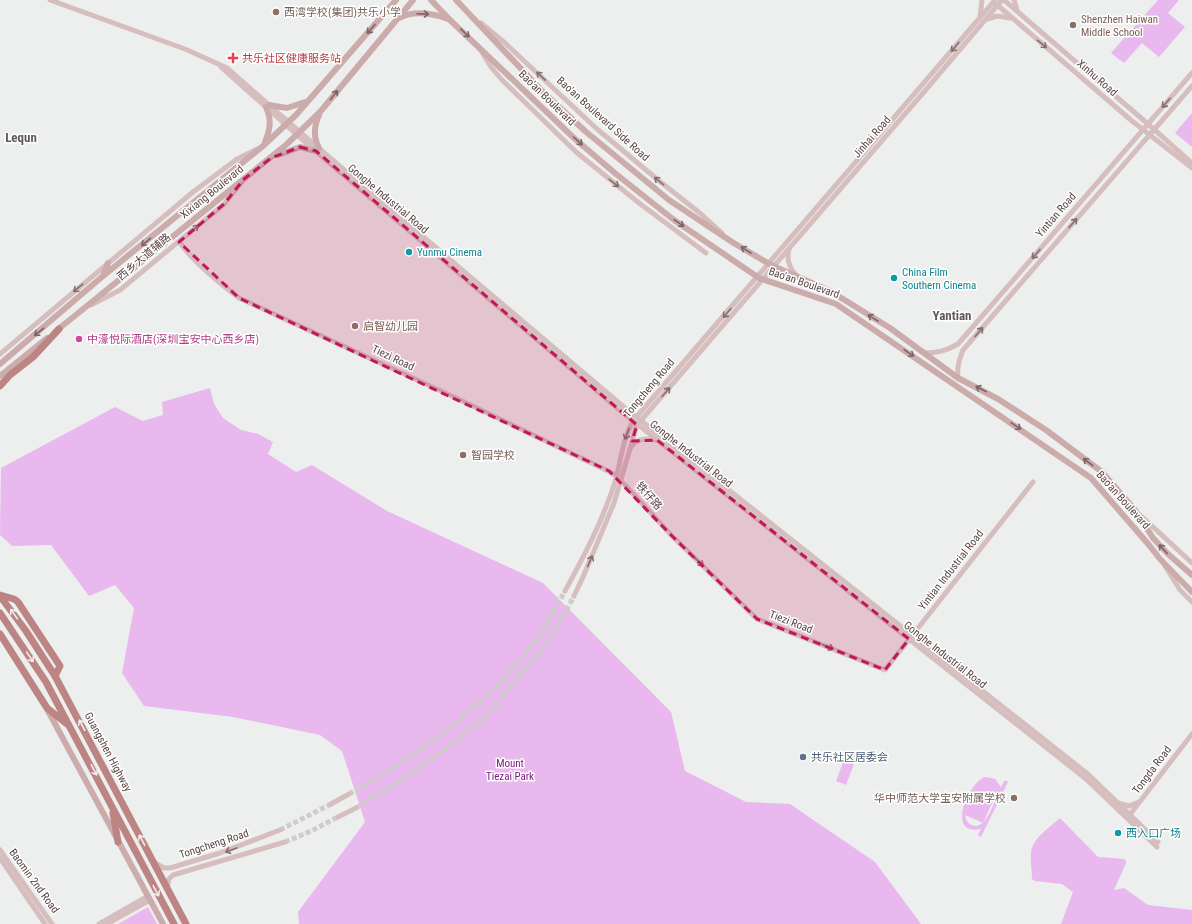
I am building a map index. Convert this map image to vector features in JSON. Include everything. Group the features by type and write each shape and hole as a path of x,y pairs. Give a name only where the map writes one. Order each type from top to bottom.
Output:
{"highway":[{"path":"0,386 10,375 33,357 60,329"},
{"path":"0,595 14,599 18,602 60,666 55,676"},
{"name":"Guangshen Highway","path":"0,595 26,631 55,676 186,924"},
{"name":"Guangshen Highway","path":"0,613 46,682 71,726 174,924"},
{"path":"0,634 47,708 71,726"},
{"path":"112,806 118,842"}],"main road":[{"path":"387,11 390,0"},
{"name":"Xixiang Boulevard","path":"0,364 103,276 263,146 287,124 396,0"},
{"name":"Xixiang Boulevard","path":"0,376 271,158 320,112 413,0"},
{"name":"Bao'an Boulevard","path":"431,0 575,139 674,220 760,278 836,304 1091,478 1160,559 1192,592"},
{"name":"Bao'an Boulevard","path":"456,0 544,93 585,131 670,200 732,242 771,265 830,291 890,328 958,378 998,399 1046,430 1102,472 1135,510 1153,538 1168,554 1192,575"},
{"path":"459,0 464,8"},
{"path":"396,20 408,14 421,13 433,14 450,20"},
{"path":"263,146 268,136 270,122 267,106 287,108 301,104 310,99"},
{"path":"271,158 286,151 300,147 317,149 315,126 320,112"},
{"path":"103,276 108,263"},
{"path":"47,708 163,924"}],"street":[{"name":"Gonghe Industrial Road","path":"50,0 185,49 220,66 637,421 911,637 1086,779 1158,845"},
{"path":"980,17 982,0"},
{"name":"Jinhai Road","path":"754,285 980,17 994,2 1003,0"},
{"name":"Xinhu Road","path":"1003,0 1192,163"},
{"path":"1014,0 1019,13"},
{"name":"Jinhai Road","path":"771,265 788,249 983,23 994,2"},
{"name":"Xinhu Road","path":"994,2 1143,130 1192,168"},
{"name":"Bao'an Boulevard Side Road","path":"464,8 505,43 597,129 701,214 732,242"},
{"path":"983,23 990,18 997,16 1013,19"},
{"path":"479,47 491,67 502,80 576,152 602,174 706,253"},
{"name":"Yintian Road","path":"924,353 943,352 958,344 1192,73"},
{"name":"Yintian Road","path":"958,378 957,368 963,350 1192,86"},
{"name":"西乡大道辅路","path":"0,354 193,192 237,159 263,146"},
{"name":"西乡大道辅路","path":"83,309 120,290 224,204 244,179"},
{"name":"Tiezi Road","path":"178,242 186,251 239,298 456,398 612,473"},
{"path":"788,249 787,258 789,266 800,278"},
{"name":"Tongcheng Road","path":"565,591 586,552 609,500 614,486 627,432 754,285"},
{"path":"958,344 956,346 957,350 961,352 963,350"},
{"name":"Gonghe Industrial Road","path":"637,421 657,440 1089,775 1113,798 1129,817"},
{"name":"Tongcheng Road","path":"574,596 614,503 637,421"},
{"path":"630,450 632,445 641,439 657,440"},
{"name":"铁仔路","path":"612,473 620,479 671,535"},
{"name":"Yintian Industrial Road","path":"885,670 1033,482"},
{"path":"1135,510 1192,563"},
{"name":"Tiezi Road","path":"671,535 757,619 885,670"},
{"path":"1160,559 1180,590 1192,602"},
{"name":"Tongda Road","path":"1129,817 1192,734"},
{"path":"331,804 349,794"},
{"path":"1113,798 1120,804 1129,806 1137,803 1144,797"},
{"path":"338,817 356,808"},
{"name":"Tongcheng Road","path":"154,862 159,866 170,868 220,853 280,830"},
{"name":"Tongcheng Road","path":"167,888 169,878 173,875 285,842"},
{"name":"Baomin 2nd Road","path":"0,850 52,924"},
{"name":"Baomin 2nd Road","path":"0,858 45,924"},
{"path":"99,924 149,898"},
{"path":"107,924 149,898"}],"highlighted area":[{"path":"300,147 316,151 637,425 632,441 657,440 909,639 885,670 757,619 671,535 609,471 239,298 179,242 224,204 244,179 271,158"}],"green space":[{"path":"1158,0 1179,0 1168,13 1185,27 1159,57 1142,43 1124,63 1111,53"},
{"path":"1192,113 1192,147 1175,133"},
{"name":"Mount Tiezai Park","path":"210,388 214,404 223,418 241,430 258,434 273,442 268,454 296,472 312,465 387,511 543,583 671,712 685,771 746,802 790,804 875,862 921,924 299,924 298,912 365,822 342,751 320,735 233,717 144,706 122,673 134,608 115,585 89,596 51,545 12,546 0,535 1,468 115,407 143,421 163,415 162,402"},
{"path":"844,760 854,764 846,785 836,781"},
{"path":"985,777 995,779 1001,787 1005,780 1008,782 981,837 978,835 981,829 970,829 964,825 962,817 967,797 979,781","holes":["997,792 997,796 991,811 984,822","965,815 982,823 977,826 970,824"]},
{"path":"1060,818 1098,857 1125,859 1126,863 1114,890 1124,888 1148,905 1192,910 1192,924 1061,924 1073,892 1062,884 1035,881 1032,879 1031,859 1032,847 1038,837"},
{"path":"148,907 157,924 118,924"}],"tunnel":[{"path":"349,794 426,746 494,689 515,667 534,643 565,591"},
{"path":"356,808 436,756 484,717 524,672 542,648 559,623 574,596"},
{"path":"280,830 331,804"},
{"path":"285,842 338,817"}],"place":[{"name":"西湾学校(集团)共乐小学","path":"276,12"},
{"name":"Shenzhen Haiwan Middle School","path":"1073,25"},
{"name":"共乐社区健康服务站","path":"233,58"},
{"name":"Yunmu Cinema","path":"409,252"},
{"name":"China Film Southern Cinema","path":"894,278"},
{"name":"启智幼儿园","path":"355,326"},
{"name":"中濠悦际酒店(深圳宝安中心西乡店)","path":"79,339"},
{"name":"智园学校","path":"463,455"},
{"name":"共乐社区居委会","path":"803,757"},
{"name":"华中师范大学宝安附属学校","path":"1014,798"},
{"name":"西入口广场","path":"1118,833"}],"district":[{"name":"Lequn","path":"21,137"},
{"name":"Yantian","path":"952,315"}]}
